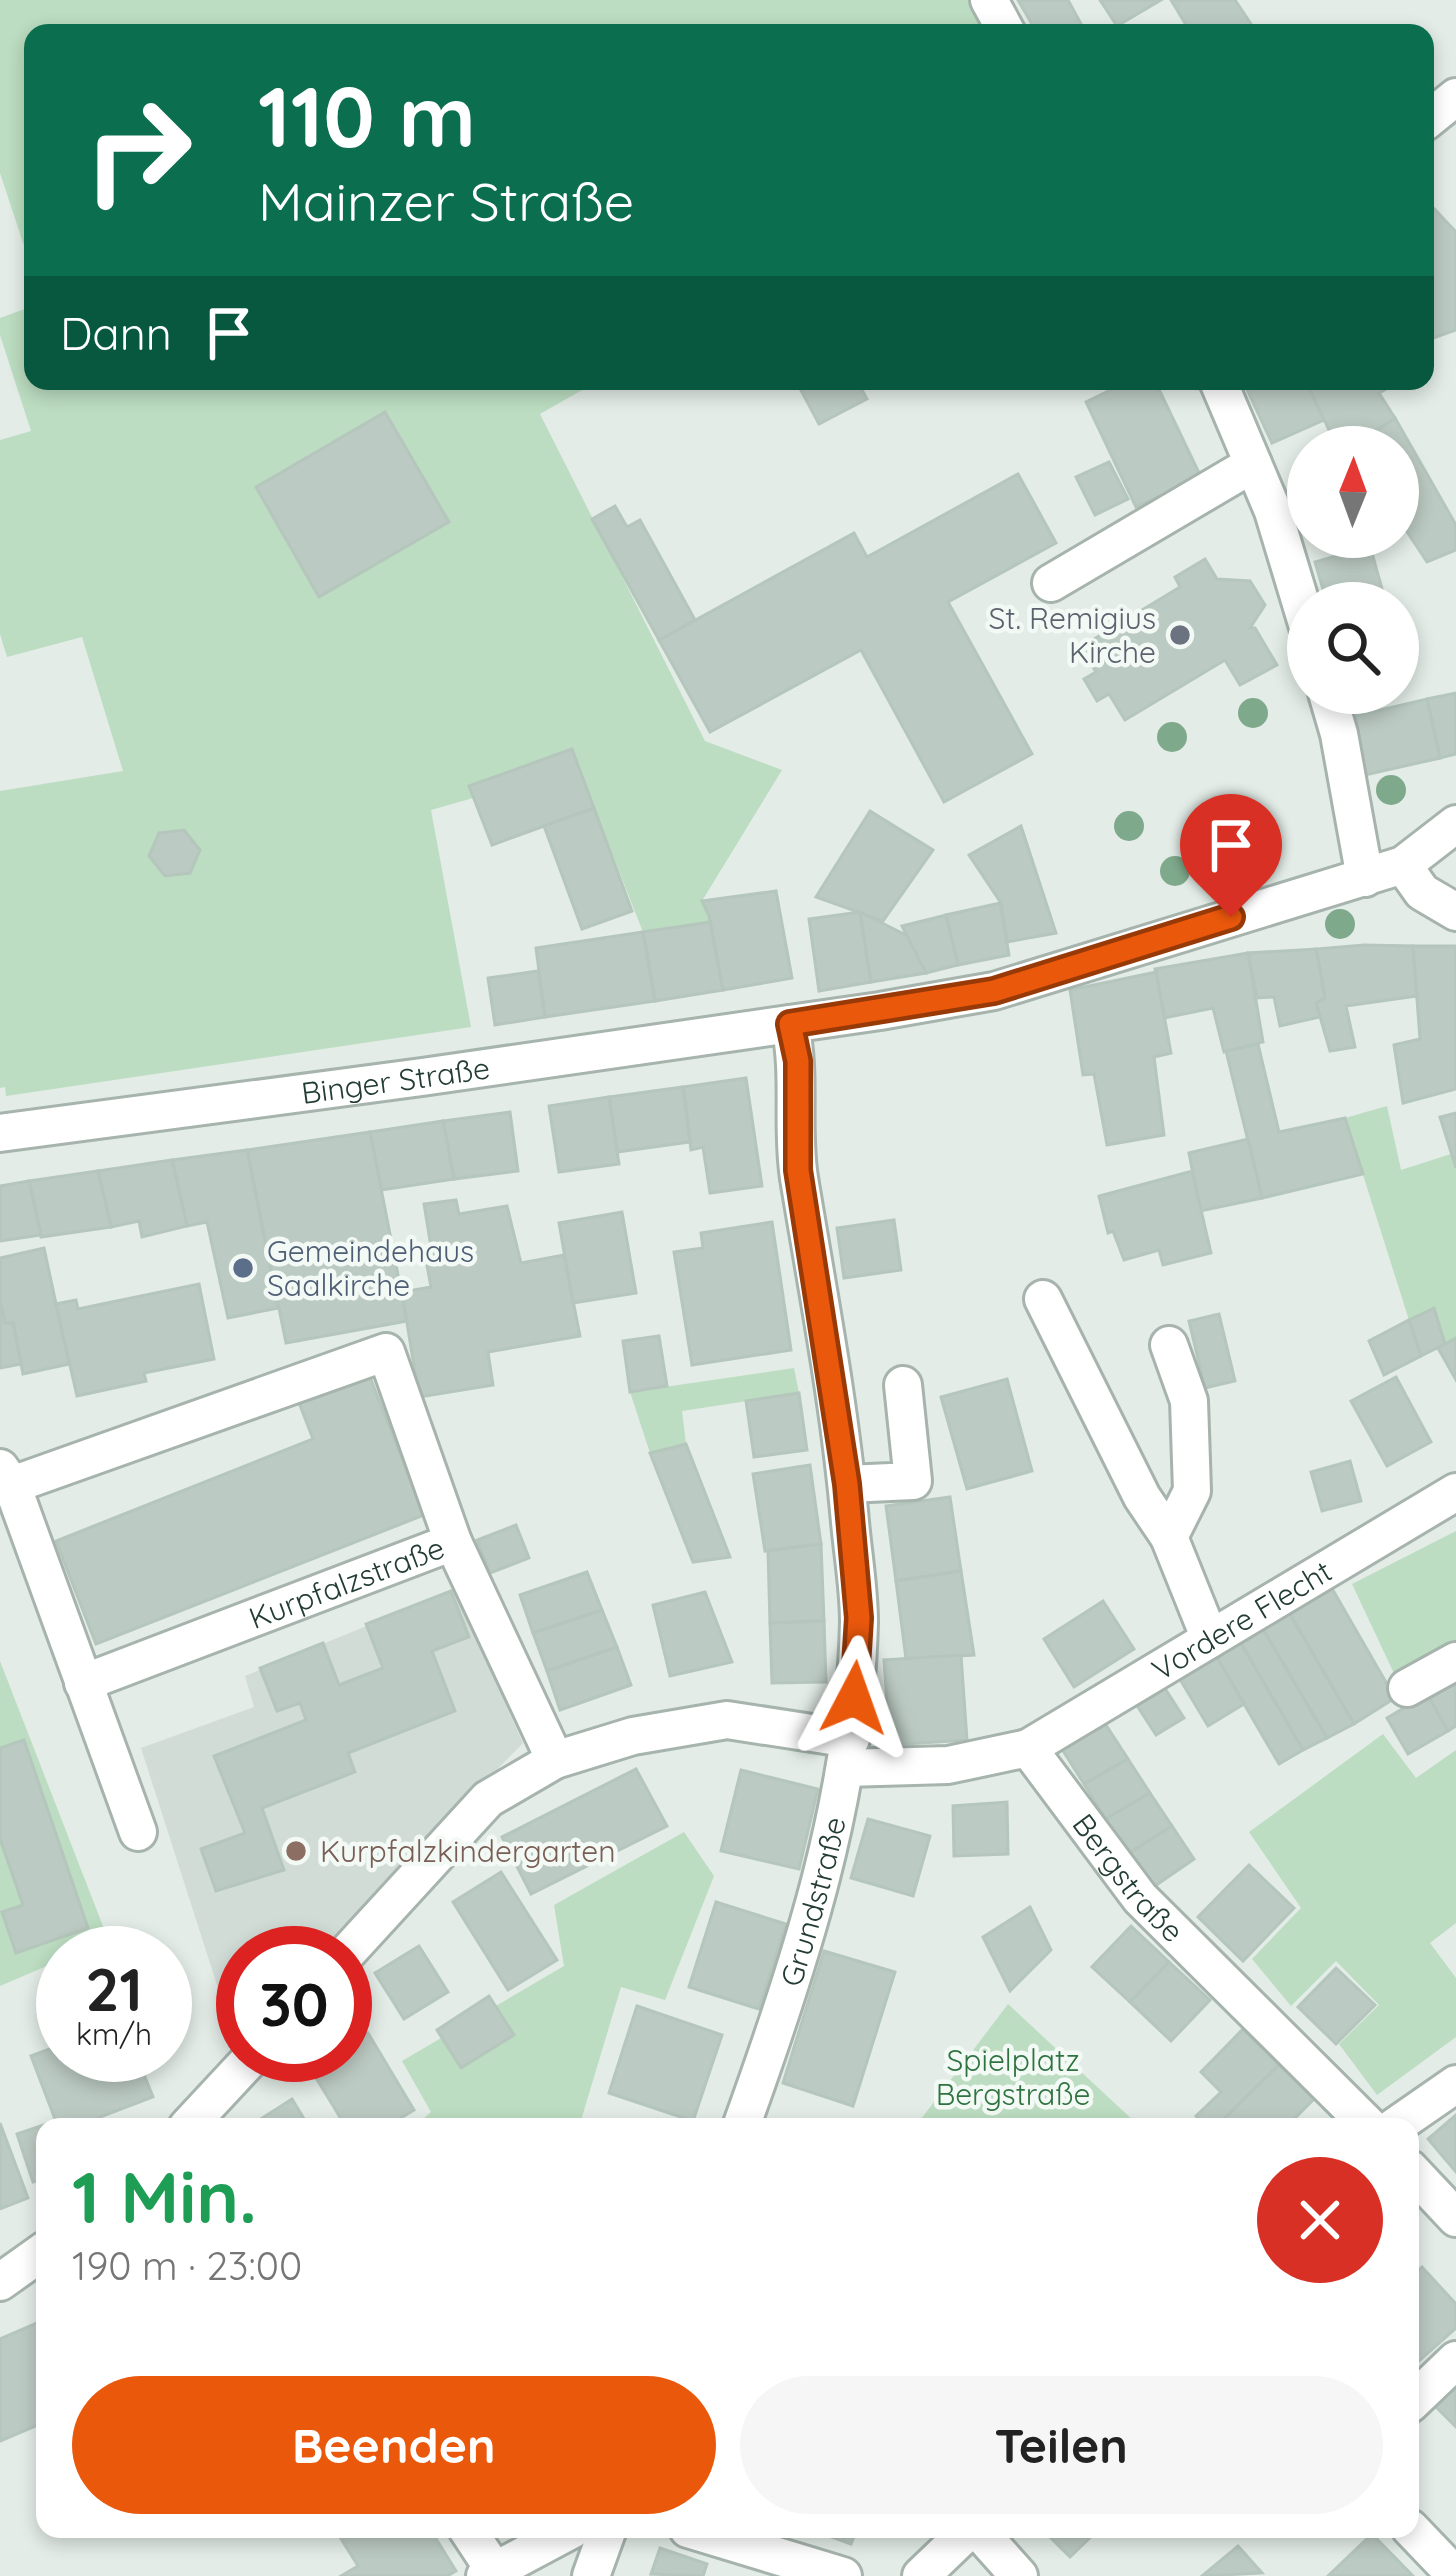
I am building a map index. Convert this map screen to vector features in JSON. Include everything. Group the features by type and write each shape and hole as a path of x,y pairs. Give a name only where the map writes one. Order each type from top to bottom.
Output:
{"street":[{"path":"1222,390 1273,511 1294,582"},
{"path":"1051,583 1253,464"},
{"path":"1333,714 1365,878"},
{"name":"Binger Straße","path":"0,1133 790,1024 994,991 1403,865 1456,824"},
{"path":"1403,865 1422,892 1456,912"},
{"name":"Grundstraße","path":"744,2118 781,2017 826,1862 849,1753 859,1618 847,1484 798,1170 798,1061 790,1024"},
{"path":"1043,1299 1142,1497 1169,1537 1210,1639"},
{"path":"1168,1345 1189,1401 1192,1491 1169,1537"},
{"path":"138,1832 6,1477 386,1352 453,1542"},
{"path":"847,1484 913,1481 903,1385"},
{"name":"Vordere Flecht","path":"1028,1748 1456,1492"},
{"name":"Kurpfalzstraße","path":"83,1683 453,1542 555,1760"},
{"path":"1407,1688 1456,1661"},
{"path":"372,1926 488,1799 555,1760 633,1736 728,1720 849,1753 948,1765 1028,1748"},
{"name":"Bergstraße","path":"1028,1748 1140,1898 1361,2118"},
{"path":"195,2118 229,2082"},
{"path":"1407,2118 1456,2084"},
{"path":"1419,2179 1456,2218"},
{"path":"0,2282 36,2256"},
{"path":"1419,2395 1456,2360"},
{"path":"1419,2537 1456,2576"},
{"path":"472,2538 490,2573 556,2538"},
{"path":"591,2576 605,2538"},
{"path":"717,2538 842,2576"},
{"path":"921,2576 963,2538"},
{"path":"982,2538 1019,2576"}],"shaded area":[{"name":"Kurpfalzkindergarten","path":"454,1590 523,1743 343,1926 216,1926 216,1982 141,1748 254,1707 245,1676"}],"green space":[{"path":"0,0 973,0 983,24 24,24 24,246 0,173"},
{"path":"24,309 24,390 582,390 540,414 705,741 782,770 702,901 710,922 643,932 571,749 470,785 473,798 431,810 471,1027 6,1096 5,1087 0,1088 0,791 123,771 82,637 7,657 0,634 0,440 31,431 0,335 0,318"},
{"path":"1387,1106 1401,1170 1451,1154 1456,1168 1456,1338 1445,1344 1434,1308 1409,1320 1345,1118"},
{"path":"794,1368 799,1393 682,1411 686,1444 650,1453 630,1392"},
{"path":"1456,1531 1456,1653 1399,1684 1352,1584"},
{"path":"0,1661 103,1926 36,1926 36,1971 0,1986"},
{"path":"1383,1734 1416,1778 1456,1750 1456,1923 1430,1943 1456,1978 1456,2037 1377,2095 1339,2044 1379,2005 1336,1961 1291,2006 1252,1959 1301,1908 1249,1832"},
{"path":"684,1832 714,1876 665,2000 621,1987 582,2118 424,2118 431,2112 402,2061 564,1966 554,1905"},
{"name":"Spielplatz Bergstraße","path":"1008,2004 1131,2118 922,2118"}],"building":[{"path":"1018,0 1068,0 1081,24 1032,24"},
{"path":"1100,0 1161,0 1120,24"},
{"path":"1171,0 1235,0 1251,24 1186,24"},
{"path":"1434,209 1456,232 1456,330 1434,338"},
{"path":"801,390 862,390 867,399 819,424"},
{"path":"1111,390 1159,390 1201,477 1136,507 1086,402"},
{"path":"1247,390 1310,390 1324,420 1310,426 1287,426 1287,436 1272,443"},
{"path":"1310,390 1384,390 1379,393 1395,418 1383,426 1327,426"},
{"path":"385,412 449,522 319,597 256,487"},
{"path":"1419,460 1456,525 1456,550 1427,562 1419,550"},
{"path":"1109,462 1128,499 1095,515 1076,477"},
{"path":"1018,474 1056,543 948,602 1032,754 944,802 861,650 710,732 659,640 854,533 867,557"},
{"path":"615,506 627,527 640,520 695,620 659,640 592,519"},
{"path":"1373,558 1380,582 1321,582 1315,562"},
{"name":"St. Remigius Kirche","path":"1205,559 1217,579 1250,581 1265,605 1250,628 1255,628 1277,665 1240,685 1225,660 1125,720 1109,694 1097,701 1084,679 1096,672 1081,647 1180,587 1175,577"},
{"path":"1456,693 1456,754 1440,758 1427,699"},
{"path":"1427,699 1440,758 1365,775 1355,716 1419,714 1419,701"},
{"path":"572,749 594,808 492,845 469,786"},
{"path":"594,808 632,911 582,929 544,826"},
{"path":"870,811 933,850 883,921 816,897"},
{"path":"1021,826 1056,933 1007,942 1001,903 969,855"},
{"path":"184,830 200,850 190,873 165,876 149,856 159,833"},
{"path":"776,891 792,978 723,990 702,901"},
{"path":"1000,903 1009,955 958,965 946,915"},
{"path":"860,912 871,982 819,991 809,919"},
{"path":"860,912 910,937 926,973 871,982"},
{"path":"946,915 958,965 926,973 902,926"},
{"path":"710,922 723,990 655,1001 643,932"},
{"path":"643,932 655,1001 545,1017 536,948"},
{"path":"1413,946 1417,996 1346,1006 1355,1047 1330,1051 1316,1003 1325,998 1316,949"},
{"path":"1413,946 1456,946 1456,1089 1403,1103 1394,1045 1420,1039"},
{"path":"1316,949 1325,998 1316,1003 1320,1017 1280,1026 1274,997 1257,998 1248,953"},
{"path":"1248,953 1263,1042 1224,1052 1213,1008 1164,1018 1155,969"},
{"path":"538,971 545,1017 495,1025 488,978"},
{"path":"1156,972 1171,1053 1154,1057 1164,1135 1107,1145 1094,1074 1083,1075 1070,990"},
{"path":"1258,1044 1279,1132 1345,1118 1363,1174 1262,1198 1226,1051"},
{"path":"746,1078 762,1186 710,1193 703,1147 691,1150 683,1087"},
{"path":"683,1087 690,1142 617,1152 609,1097"},
{"path":"609,1097 619,1164 559,1172 549,1106"},
{"path":"510,1112 518,1171 454,1179 443,1121"},
{"path":"1456,1113 1456,1168 1440,1117"},
{"path":"443,1121 454,1179 381,1190 370,1132"},
{"path":"370,1132 407,1321 286,1343 247,1150"},
{"path":"1248,1139 1262,1198 1200,1211 1189,1153"},
{"name":"Gemeindehaus Saalkirche","path":"247,1150 278,1308 228,1318 207,1222 187,1226 172,1160"},
{"path":"172,1160 187,1226 142,1237 139,1221 111,1227 98,1171"},
{"path":"98,1171 111,1227 41,1237 29,1181"},
{"path":"1192,1171 1211,1253 1163,1265 1159,1250 1124,1260 1113,1231 1108,1233 1099,1196"},
{"path":"29,1181 41,1235 0,1241 0,1186"},
{"path":"456,1200 459,1214 507,1206 521,1263 564,1255 580,1336 488,1352 493,1385 419,1397 402,1292 431,1287 426,1260 433,1259 424,1204"},
{"path":"622,1212 636,1293 573,1303 559,1223"},
{"path":"894,1220 901,1270 844,1278 837,1228"},
{"path":"772,1222 791,1350 692,1365 674,1252 703,1248 701,1233"},
{"path":"44,1248 69,1364 23,1374 13,1323 5,1323 0,1301 0,1258"},
{"path":"199,1284 214,1359 144,1373 146,1381 77,1396 56,1304 76,1300 78,1309"},
{"path":"0,1301 5,1323 13,1323 21,1364 0,1368"},
{"path":"1434,1308 1445,1344 1421,1356 1409,1320"},
{"path":"1219,1314 1235,1381 1205,1388 1189,1321"},
{"path":"1409,1320 1421,1356 1384,1375 1369,1341"},
{"path":"659,1336 667,1386 630,1392 623,1341"},
{"path":"1456,1338 1456,1380 1438,1348"},
{"path":"368,1372 424,1515 96,1644 56,1541 313,1439 298,1400"},
{"path":"1396,1377 1431,1442 1387,1466 1351,1401"},
{"path":"1007,1379 1032,1471 967,1489 941,1397"},
{"path":"799,1393 807,1450 754,1457 746,1401"},
{"path":"686,1444 730,1557 693,1562 650,1453"},
{"path":"1350,1461 1361,1501 1322,1511 1311,1472"},
{"path":"810,1465 821,1544 765,1551 753,1474"},
{"path":"950,1497 961,1571 896,1581 886,1506"},
{"path":"516,1525 529,1558 490,1573 477,1540"},
{"path":"821,1544 824,1621 770,1623 768,1551"},
{"path":"961,1571 974,1655 906,1659 896,1581"},
{"path":"587,1572 602,1610 533,1633 520,1595"},
{"path":"1330,1585 1395,1698 1354,1724 1288,1611"},
{"path":"451,1591 469,1637 432,1651 455,1711 348,1753 355,1772 262,1808 284,1870 216,1891 201,1849 245,1833 214,1756 306,1720 300,1703 277,1711 260,1668 323,1643 339,1685 383,1668 366,1624"},
{"path":"705,1592 732,1662 670,1676 653,1605"},
{"path":"1103,1601 1134,1649 1074,1687 1044,1639"},
{"path":"602,1610 617,1647 547,1671 533,1633"},
{"path":"1288,1611 1354,1724 1327,1738 1261,1626"},
{"path":"824,1621 826,1682 772,1683 770,1623"},
{"path":"1261,1626 1327,1738 1303,1750 1239,1640"},
{"path":"1239,1640 1303,1750 1279,1764 1215,1654"},
{"path":"617,1647 631,1685 560,1710 547,1671"},
{"path":"1215,1654 1244,1704 1208,1726 1178,1676"},
{"path":"961,1655 967,1740 890,1745 884,1660"},
{"path":"1456,1678 1456,1726 1448,1731 1427,1694"},
{"path":"1164,1687 1184,1718 1156,1735 1136,1704"},
{"path":"1427,1694 1448,1731 1408,1754 1387,1718"},
{"path":"1106,1725 1128,1759 1084,1784 1062,1749"},
{"path":"24,1740 87,1926 36,1926 36,1946 16,1953 2,1912 23,1905 0,1839 0,1748"},
{"path":"1128,1759 1150,1793 1106,1819 1084,1784"},
{"path":"636,1769 667,1826 531,1894 502,1837"},
{"path":"741,1770 818,1789 799,1869 721,1851"},
{"path":"1150,1793 1172,1826 1128,1854 1106,1819"},
{"path":"1007,1802 1008,1854 954,1856 953,1806"},
{"path":"868,1819 930,1836 913,1896 851,1878"},
{"path":"1172,1826 1194,1859 1149,1890 1128,1854"},
{"path":"1249,1865 1294,1908 1243,1961 1198,1917"},
{"path":"501,1872 557,1960 508,1990 453,1902"},
{"path":"716,1902 786,1924 759,2009 689,1987"},
{"path":"1030,1907 1051,1950 1010,1991 983,1937"},
{"path":"1131,1926 1169,1962 1130,2002 1092,1967"},
{"path":"419,1946 448,1992 404,2019 375,1973"},
{"path":"824,1951 895,1972 853,2106 783,2083"},
{"path":"1169,1962 1210,2000 1171,2041 1130,2002"},
{"path":"1336,1968 1375,2005 1336,2044 1298,2007"},
{"path":"489,1996 514,2035 461,2068 437,2030"},
{"path":"637,2006 722,2035 694,2118 609,2093"},
{"path":"1243,2029 1279,2065 1225,2118 1196,2116 1221,2092 1201,2072"},
{"path":"372,2040 414,2110 401,2118 341,2118 319,2082 372,2082"},
{"path":"1279,2065 1314,2099 1295,2118 1225,2118"},
{"path":"41,2082 147,2082 153,2097 98,2118 55,2118"},
{"path":"292,2099 304,2118 262,2118"},
{"path":"1456,2115 1456,2172 1428,2139"},
{"path":"0,2123 28,2198 0,2209"},
{"path":"36,2128 36,2181 33,2182 17,2134"},
{"path":"1422,2267 1456,2304 1456,2328 1419,2361"},
{"path":"36,2323 36,2426 0,2441 0,2339"},
{"path":"1456,2377 1456,2427 1431,2402"},
{"path":"341,2538 436,2538 456,2571 447,2576 341,2576 358,2566"},
{"path":"1051,2538 1090,2538 1070,2557"},
{"path":"1368,2538 1376,2538 1413,2576 1328,2576"},
{"path":"1238,2546 1262,2573 1202,2576"},
{"path":"660,2548 707,2564 703,2576 651,2574"}],"place":[{"name":"St. Remigius Kirche","path":"1180,635"},
{"name":"Gemeindehaus Saalkirche","path":"243,1268"},
{"name":"Kurpfalzkindergarten","path":"296,1851"}],"route":[{"path":"854,1698 859,1618 847,1484 798,1170 798,1061 790,1024 994,991 1231,917"}]}
